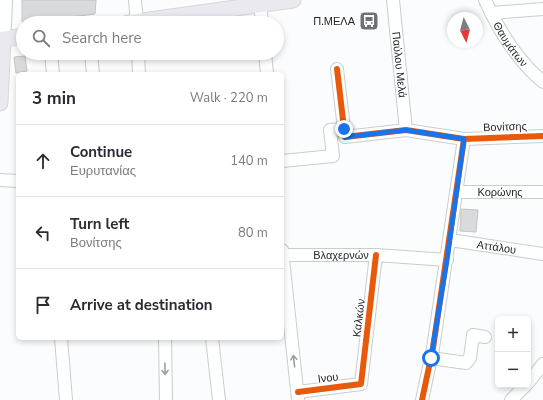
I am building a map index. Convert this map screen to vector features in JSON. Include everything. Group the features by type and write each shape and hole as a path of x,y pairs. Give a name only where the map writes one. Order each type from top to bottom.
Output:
{"main road":[{"path":"176,16 260,2 293,0"},
{"path":"0,102 2,39 16,37"}],"street":[{"path":"2,39 6,0"},
{"path":"134,16 135,0"},
{"name":"Παύλου Μελά","path":"393,0 406,130"},
{"name":"Θαυμάτων","path":"485,0 491,13 516,54 543,82"},
{"path":"260,2 261,16"},
{"path":"491,13 543,9"},
{"path":"52,60 53,72"},
{"path":"92,60 94,72"},
{"path":"139,60 140,72"},
{"path":"266,60 267,72"},
{"path":"284,161 333,156 330,130 344,129 336,69"},
{"name":"Βονίτσης","path":"344,129 345,137 406,130 464,139 543,136"},
{"path":"422,400 431,358 447,260 464,139"},
{"path":"0,180 16,181"},
{"name":"Κορώνης","path":"457,192 543,192"},
{"name":"Αττάλου","path":"450,240 543,254"},
{"name":"Βλαχερνών","path":"284,255 376,255 447,260"},
{"name":"Καλκών","path":"361,384 376,255"},
{"path":"284,273 298,396"},
{"path":"431,358 466,363 470,358 473,335 485,337"},
{"path":"61,340 66,400"},
{"path":"165,340 166,400"},
{"path":"212,340 219,400"},
{"path":"531,378 543,364"},
{"name":"Ινου","path":"298,396 361,384"},
{"path":"511,400 523,388"}],"building":[{"path":"22,0 96,0 95,14 79,16 22,16"},
{"path":"14,57 16,57 16,60 26,60 27,71 16,73"},
{"path":"461,209 478,210 476,232 460,231"}],"cycle path":[{"path":"337,69 345,137 406,130 464,139 543,136"},
{"path":"422,400 433,348 464,139"},
{"path":"298,392 361,384 376,255"}],"place":[{"name":"Π.ΜΕΛΑ","path":"369,21"}],"route":[{"path":"344,129 345,137 406,130 464,139 447,260 431,358"}]}
